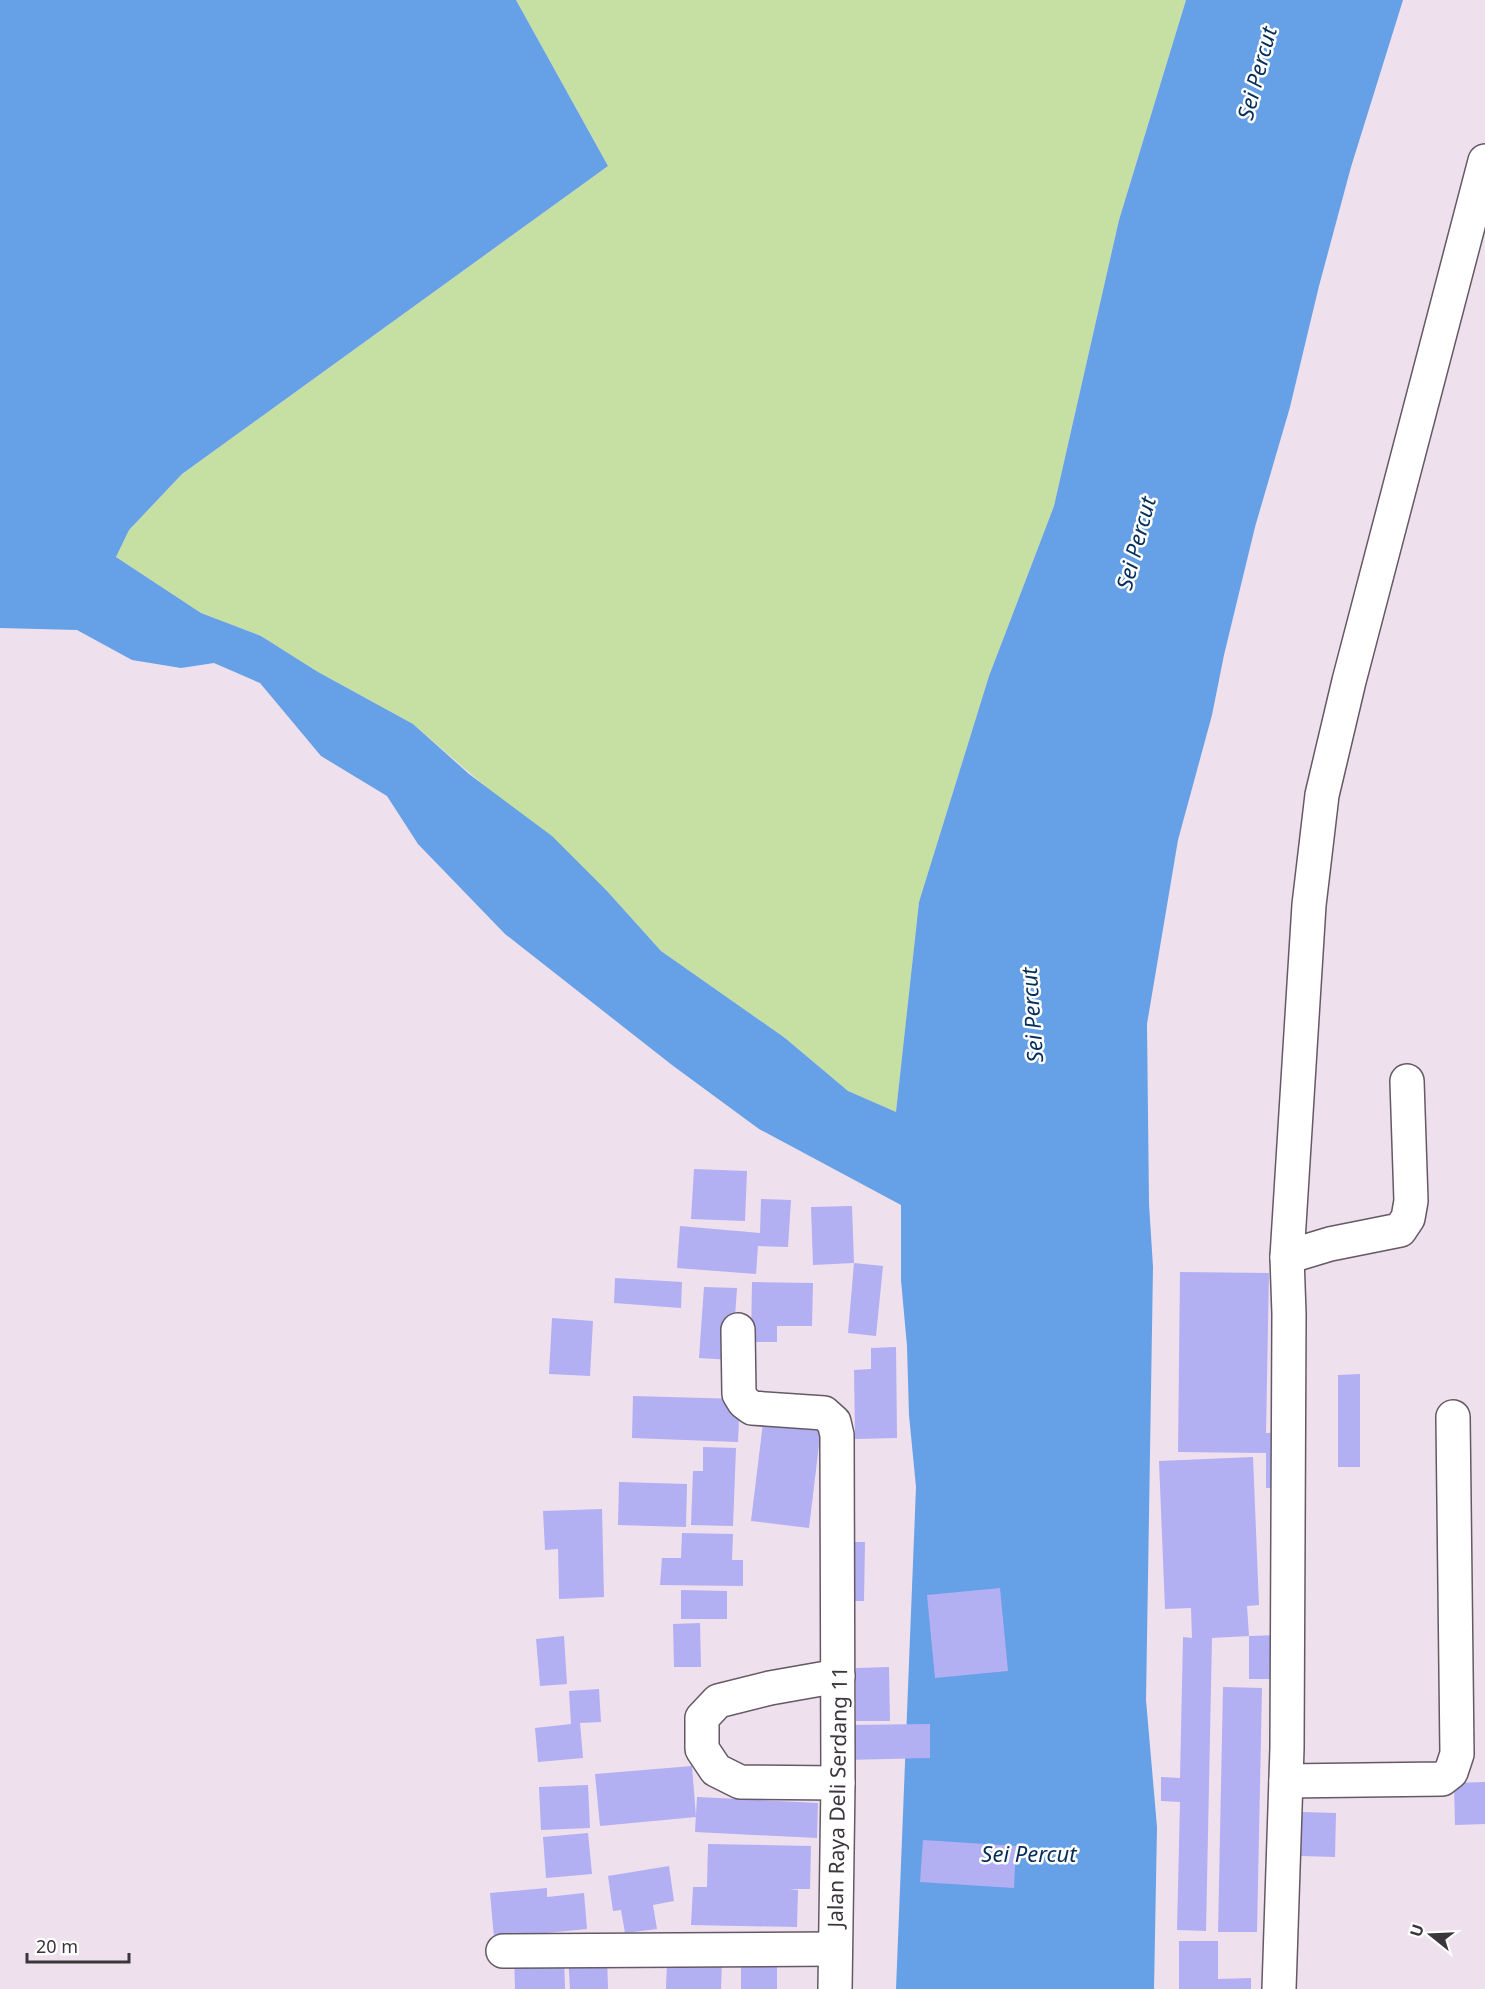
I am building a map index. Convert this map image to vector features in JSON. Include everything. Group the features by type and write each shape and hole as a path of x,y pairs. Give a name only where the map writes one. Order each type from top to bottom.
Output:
{"street":[{"path":"1279,1989 1286,1781 1289,1314 1287,1257 1310,905 1322,795 1349,681 1485,161"},
{"path":"1287,1257 1330,1244 1400,1230 1408,1218 1411,1201 1407,1082"},
{"name":"Jalan Raya Deli Serdang 11","path":"738,1330 738,1394 744,1402 752,1408 824,1413 834,1422 837,1435 838,1783 835,1989"},
{"path":"1286,1781 1442,1779 1451,1772 1457,1754 1453,1417"},
{"path":"838,1676 770,1688 718,1701 702,1718 702,1749 716,1770 740,1782 838,1783"},
{"path":"503,1951 835,1949"}],"green space":[{"path":"516,0 1186,0 1119,220 1054,506 989,676 919,902 896,1113 848,1091 785,1038 661,951 607,891 413,724 318,672 261,636 201,613 116,557 129,530 182,474 608,166"}],"water":[{"name":"Sei Percut","path":"0,0 516,0 608,166 182,474 129,530 116,557 201,613 261,636 318,672 413,724 469,774 552,836 607,891 661,951 785,1038 848,1091 896,1112 919,902 989,676 1054,506 1119,220 1186,0 1403,0 1351,167 1290,407 1255,527 1212,715 1178,840 1147,1024 1149,1204 1153,1267 1146,1700 1157,1827 1154,1989 896,1989 916,1487 901,1280 901,1205 759,1129 672,1065 505,934 418,844 387,796 321,756 260,683 214,663 181,668 132,660 77,630 0,628"}],"building":[{"path":"694,1169 747,1171 745,1221 691,1219"},
{"path":"761,1199 791,1200 788,1247 758,1246 756,1274 677,1268 680,1226 760,1233"},
{"path":"852,1206 854,1263 813,1265 811,1207"},
{"path":"854,1263 883,1266 876,1336 848,1333"},
{"path":"1180,1272 1269,1273 1266,1433 1284,1432 1283,1488 1266,1488 1266,1453 1178,1452"},
{"path":"615,1278 682,1282 681,1308 614,1303"},
{"path":"752,1282 813,1283 812,1326 777,1326 777,1342 751,1342"},
{"path":"704,1287 737,1288 732,1360 699,1358"},
{"path":"552,1318 593,1321 590,1376 549,1374"},
{"path":"896,1347 897,1438 855,1439 854,1370 871,1369 871,1348"},
{"path":"1360,1374 1360,1467 1338,1467 1338,1375"},
{"path":"633,1396 740,1399 738,1442 632,1438"},
{"path":"822,1420 809,1528 751,1521 763,1423"},
{"path":"703,1447 736,1448 733,1526 691,1525 693,1471 703,1471"},
{"path":"1253,1457 1259,1605 1247,1606 1249,1636 1212,1638 1206,1931 1177,1930 1180,1802 1161,1801 1161,1777 1180,1778 1183,1637 1192,1638 1191,1608 1165,1609 1159,1461"},
{"path":"619,1482 687,1484 686,1527 618,1525"},
{"path":"602,1509 604,1597 559,1599 558,1549 545,1550 543,1511"},
{"path":"682,1533 733,1534 732,1560 743,1560 743,1586 660,1585 662,1558 681,1558"},
{"path":"843,1542 865,1542 864,1601 842,1601"},
{"path":"1000,1588 1008,1671 935,1678 927,1595"},
{"path":"681,1590 727,1591 727,1619 681,1619"},
{"path":"700,1623 701,1667 674,1667 673,1624"},
{"path":"1277,1635 1278,1679 1249,1679 1249,1636"},
{"path":"564,1636 567,1684 540,1686 536,1639"},
{"path":"889,1667 890,1721 856,1721 856,1668"},
{"path":"1223,1687 1262,1688 1257,1932 1218,1932"},
{"path":"599,1689 601,1722 580,1723 583,1758 538,1762 535,1728 571,1724 569,1691"},
{"path":"930,1724 930,1758 845,1760 845,1725"},
{"path":"692,1766 696,1817 600,1826 595,1774"},
{"path":"1485,1782 1485,1824 1455,1825 1454,1783"},
{"path":"588,1785 590,1828 541,1830 539,1787"},
{"path":"697,1797 818,1803 817,1838 695,1832"},
{"path":"1302,1812 1336,1813 1335,1857 1301,1856"},
{"path":"588,1833 592,1874 546,1878 543,1837"},
{"path":"923,1840 1016,1846 1014,1888 920,1882"},
{"path":"708,1844 811,1846 810,1889 789,1889 798,1890 797,1927 691,1925 693,1887 707,1887"},
{"path":"669,1866 674,1901 653,1905 657,1929 625,1933 621,1910 613,1911 608,1876"},
{"path":"547,1888 547,1897 584,1893 587,1929 494,1938 490,1893"},
{"path":"1179,1941 1218,1941 1218,1979 1251,1978 1251,1989 1179,1989"},
{"path":"607,1953 608,1989 570,1989 568,1955"},
{"path":"564,1955 565,1989 515,1989 514,1957"},
{"path":"667,1961 722,1962 721,1989 666,1989"},
{"path":"741,1965 777,1965 777,1989 741,1989"}]}
